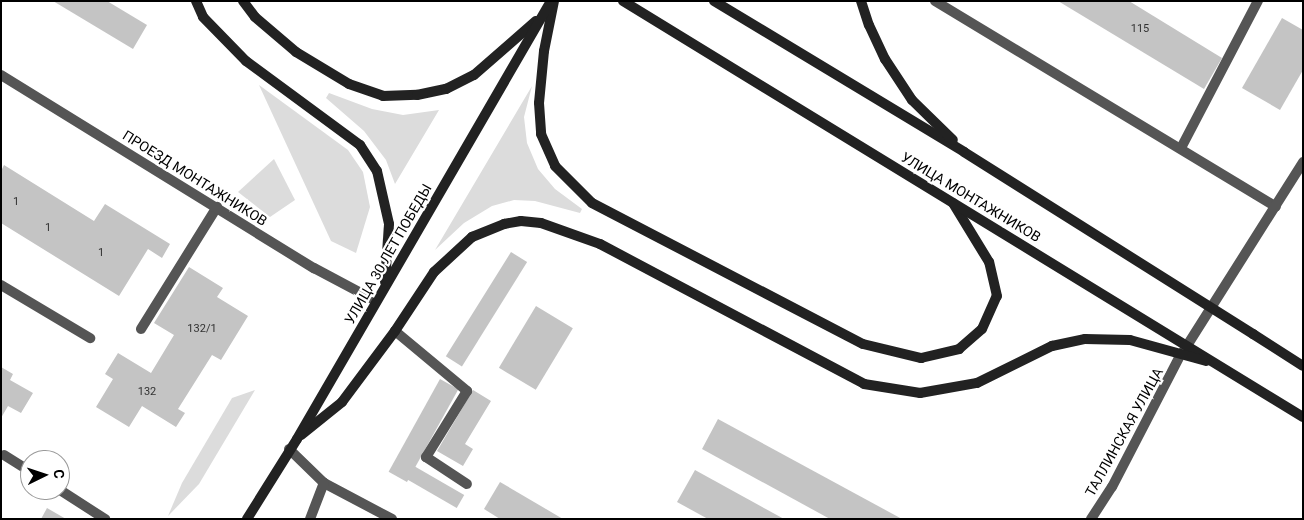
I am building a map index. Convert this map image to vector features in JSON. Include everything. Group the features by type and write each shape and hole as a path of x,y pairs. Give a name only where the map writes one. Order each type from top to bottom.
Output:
{"street":[{"path":"196,1 203,17 246,60 360,145 376,172 389,224 385,285"},
{"path":"243,1 254,17 296,52 349,84 383,96 417,95 446,89 474,75 542,16"},
{"path":"552,1 539,103 541,134 555,166 592,203 863,344 921,358 959,349 982,329 997,296 989,262 953,202"},
{"name":"УЛИЦА 30 ЛЕТ ПОБЕДЫ","path":"247,519 290,449 552,1"},
{"name":"УЛИЦА МОНТАЖНИКОВ","path":"623,1 1303,417"},
{"path":"714,1 964,152 1303,366"},
{"path":"861,1 869,26 885,59 912,100 964,152"},
{"path":"935,1 1276,207"},
{"path":"1181,148 1258,1"},
{"name":"ПРОЕЗД МОНТАЖНИКОВ","path":"1,75 314,268 376,301"},
{"name":"ТАЛЛИНСКАЯ УЛИЦА","path":"1091,519 1112,487 1179,358 1303,162"},
{"path":"141,329 217,207"},
{"path":"296,438 342,402 395,330 434,272 472,237 504,224 521,221 541,223 600,244 864,384 920,393 977,383 1052,346 1085,339 1130,340 1218,364"},
{"path":"1,285 90,338"},
{"path":"395,330 467,391 426,457 467,484"},
{"path":"290,449 324,483 392,519"},
{"path":"4,454 20,464"},
{"path":"310,519 324,483"},
{"path":"70,496 105,519"}],"shaded area":[{"path":"259,85 348,150 363,172 370,207 356,253 331,241"},
{"path":"532,86 524,117 527,143 538,169 555,189 582,209 580,213 535,201 514,200 492,206 464,223 435,250"},
{"path":"329,93 372,109 403,115 439,110 395,184 386,160 364,131 326,98"},
{"path":"274,159 295,200 270,217 238,192"},
{"path":"255,390 199,484 168,516 182,483 232,398"}],"building":[{"path":"53,1 107,1 147,25 133,49"},
{"path":"1058,1 1129,1 1222,58 1204,89"},
{"path":"1282,18 1303,30 1303,70 1280,110 1242,88"},
{"path":"4,165 94,221 105,204 170,244 162,258 148,249 119,296 1,223 1,171"},
{"path":"511,252 527,262 462,366 446,356"},
{"path":"189,267 223,288 217,297 248,316 221,360 212,355 178,409 185,413 176,427 142,406 129,427 96,407 113,379 105,374 118,353 151,373 174,335 154,323"},
{"path":"536,306 573,328 536,390 499,368"},
{"path":"1,367 13,374 10,380 33,393 21,413 8,406 1,418"},
{"path":"440,379 458,389 407,482 389,472"},
{"path":"473,390 491,401 465,444 473,449 463,466 437,451"},
{"path":"718,419 902,519 830,519 702,449"},
{"path":"414,466 464,495 457,508 406,479"},
{"path":"695,470 784,519 708,519 677,502"},
{"path":"500,482 563,519 500,519 484,509"},
{"path":"47,508 66,519 41,519"}]}
